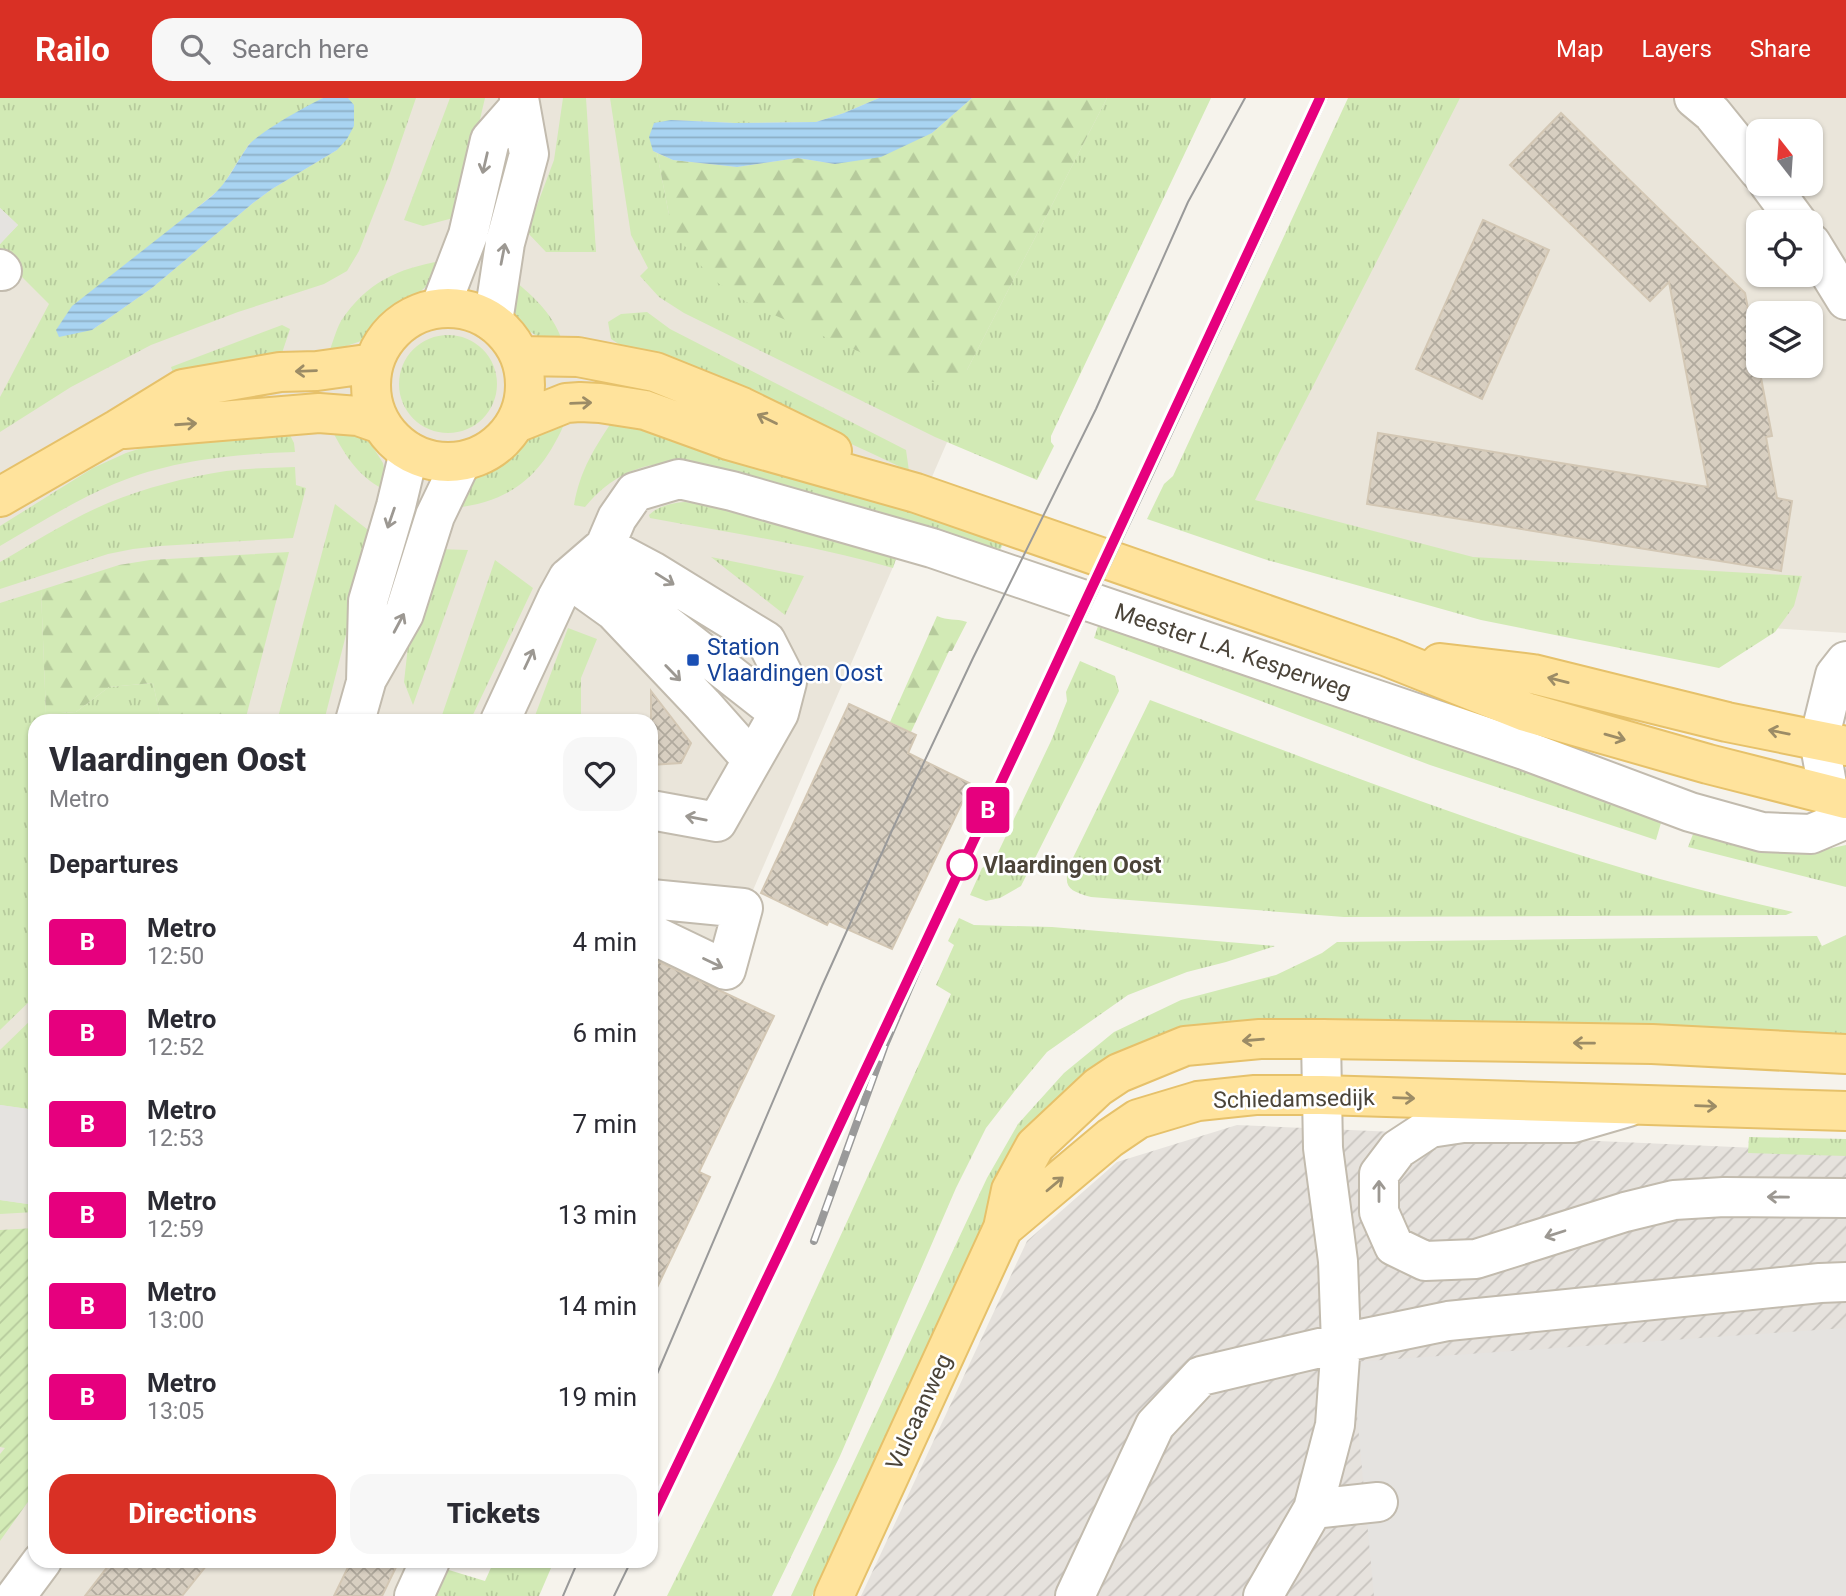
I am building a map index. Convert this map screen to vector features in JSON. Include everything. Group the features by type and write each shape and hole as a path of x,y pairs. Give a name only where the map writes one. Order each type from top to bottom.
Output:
{"main road":[{"path":"440,308 468,310 493,321 505,332 520,356 525,373 523,407 516,423 493,449 461,462 434,462 409,452 393,440 381,424 371,394 374,363 388,337 411,317 440,308"},
{"name":"Meester L.A. Kesperweg","path":"520,356 578,357 654,372 742,407 916,493"},
{"path":"0,497 184,389 281,372 317,371 374,363"},
{"name":"Meester L.A. Kesperweg","path":"516,423 566,404 580,402 645,410 728,440 916,493 1388,657 1526,712 1708,764 1839,777"},
{"path":"118,429 319,413 358,416 381,424"},
{"name":"Meester L.A. Kesperweg","path":"1388,657 1533,674 1727,722 1839,777"},
{"path":"1003,1228 1011,1190 1035,1146 1098,1087 1119,1073 1185,1046 1260,1039 1321,1039 1652,1044 1846,1054"},
{"name":"Schiedamsedijk","path":"1003,1228 1110,1138 1139,1119 1198,1101 1255,1095 1321,1095 1846,1111"},
{"name":"Vulcaanweg","path":"834,1596 1003,1228"}],"street":[{"path":"1694,98 1712,113 1746,155"},
{"path":"440,308 468,235 490,140 520,102"},
{"path":"493,321 505,243 529,154 520,102"},
{"path":"1823,263 1846,300"},
{"path":"366,682 368,601 409,452"},
{"path":"357,714 366,682 404,614 435,516 461,462"},
{"name":"Meester L.A. Kesperweg","path":"503,714 557,598 635,492 679,480 732,491 932,548 1524,750 1690,812 1762,832 1811,834 1839,777"},
{"path":"586,562 779,713 717,822 658,811"},
{"path":"586,562 614,611 752,760"},
{"path":"1839,777 1835,676 1846,661"},
{"path":"658,901 743,908 726,970 658,937"},
{"path":"1263,1596 1313,1509 1335,1425 1340,1343 1338,1261 1323,1148 1321,1039"},
{"path":"1638,1104 1573,1123 1463,1122 1430,1128 1398,1149 1379,1174 1379,1212 1394,1246 1425,1261 1476,1259 1625,1212 1674,1200 1724,1197 1846,1198"},
{"path":"1075,1596 1155,1425 1201,1376 1448,1321 1846,1282"},
{"path":"1313,1509 1378,1502"},
{"path":"16,1596 37,1568"},
{"path":"414,1596 427,1568"}],"shaded area":[{"path":"0,98 1109,98 1006,306 658,1107 658,714 28,714 28,1568 450,1568 437,1596 0,1596"},
{"path":"1433,98 1846,98 1846,633 1609,617 1221,516"},
{"path":"0,208 18,225 0,244"},
{"path":"0,1105 28,1109 28,1204 0,1200"},
{"path":"1237,1125 1846,1152 1846,1596 861,1596 1027,1241 1117,1162"},
{"path":"1846,1328 1846,1596 1374,1596 1352,1362"}],"green space":[{"path":"0,98 323,98 249,144 221,188 160,238 92,330 152,288 272,189 337,150 348,98 416,98 359,251 347,271 324,284 238,312 151,345 71,387 0,432 0,397 49,304 0,255 0,244 18,225 0,208"},
{"path":"450,98 485,98 457,217 423,226 404,220"},
{"path":"563,98 586,98 596,252 546,252 527,232 554,160"},
{"path":"610,98 879,98 816,122 735,123 671,120 653,151 657,153 669,215 967,370 1107,98 1211,98 1051,436 1054,446 1037,480 935,437 684,313 659,297 640,276 648,268 631,235"},
{"path":"972,98 1107,98 967,370 953,381 927,381 751,305 712,279 679,239 669,215 657,153 673,160 737,167 798,158 835,164 932,133"},
{"path":"1348,98 1460,98 1255,500 1473,557 1802,576 1794,606 1775,632 1719,668 1481,620 1267,560 1147,519 1164,484 1173,476"},
{"path":"441,261 438,276 414,297 406,299 380,317 364,340 329,352 341,321 372,287 410,268"},
{"path":"512,279 544,308 564,346 546,340 523,326 514,310"},
{"path":"647,312 670,329 906,450 909,471 733,392 625,348 611,339 608,322 621,314"},
{"path":"282,325 290,329 281,356 228,361 173,373 171,367"},
{"path":"448,335 467,338 483,349 494,365 497,384 494,403 483,419 467,430 448,433 429,430 413,419 402,403 399,384 402,365 413,349 429,338"},
{"path":"615,417 793,470 1003,544 999,552 871,509 682,463 650,465 636,470 609,484 585,507 574,505 589,459"},
{"path":"566,420 547,456 524,482 494,499 454,508 469,481 479,473 501,462 533,431"},
{"path":"330,426 356,432 371,444 383,463 383,489 366,478 352,462"},
{"path":"289,433 295,452 203,460 136,476 85,498 0,546 0,526 93,468 126,453 163,441"},
{"path":"295,467 296,485 306,488 293,538 133,549 108,554 0,589 0,562 66,523 108,503 151,488 211,473"},
{"path":"685,502 708,505 844,539 897,555 893,568 803,546 650,518 649,515 661,507"},
{"path":"335,504 372,533 326,714 279,714"},
{"path":"438,549 468,550 413,705 404,682 408,646 435,582"},
{"path":"289,552 247,714 160,714 153,683 109,687 76,712 46,714 41,590 119,565 150,560"},
{"path":"711,557 804,576 785,615"},
{"path":"495,560 533,588 473,714 442,714"},
{"path":"41,590 46,714 28,714 28,1003 0,1030 0,603"},
{"path":"937,616 967,622 952,651 949,651 911,732 890,722"},
{"path":"1098,626 1663,816 1656,840 1430,765 1094,638"},
{"path":"568,628 597,639 581,678 581,714 536,714"},
{"path":"1080,661 1115,676 1119,691 1021,886 1000,898 986,901 970,895 982,868 994,861 1051,741 1067,701 1066,692"},
{"path":"153,683 160,714 46,714 76,712 109,687"},
{"path":"1150,700 1403,795 1531,839 1660,879 1793,912 1786,915 1344,917 1083,895 1067,883 1070,864"},
{"path":"1695,829 1776,852 1809,853 1846,845 1846,887 1688,847"},
{"path":"959,918 974,925 1052,927 1275,946 1187,972 1128,995 1047,1052 986,1128 956,1188 840,1456 772,1596 667,1596 776,1377 951,994 936,985 954,945 948,941"},
{"path":"1846,935 1846,1035 1185,1033 1000,1187 812,1596 791,1596 987,1178 1018,1124 1064,1073 1114,1032 1181,1000 1276,975 1322,953 1337,942 1817,936 1822,946"},
{"path":"28,1023 28,1109 0,1105 0,1050"},
{"path":"1749,1137 1846,1139 1846,1156 1748,1153"},
{"path":"0,1200 28,1204 28,1212 0,1214"},
{"path":"28,1228 28,1502 0,1541 0,1454 5,1448 0,1447 0,1230"},
{"path":"439,1568 485,1581 491,1568 551,1568 539,1596 426,1596"}],"water":[{"path":"323,98 348,98 354,105 354,126 337,150 272,189 152,288 92,330 59,337 56,330 72,306 212,196 223,185 253,141 283,120"},
{"path":"879,98 972,98 932,133 881,157 835,164 798,158 737,167 673,160 653,151 649,137 654,123 671,120 735,123 816,122"}],"building":[{"path":"1561,113 1745,293 1746,378 1761,378 1772,436 1766,437 1777,498 1792,501 1781,571 1367,504 1378,433 1708,487 1669,282 1650,301 1510,165"},
{"path":"1483,220 1549,250 1482,399 1416,369"},
{"path":"651,691 691,743 681,763 658,765 658,714 651,714"},
{"path":"849,704 916,735 908,753 971,784 892,949 829,921 827,925 761,893"},
{"path":"658,961 774,1016 699,1172 710,1177 658,1285"},
{"path":"107,1568 204,1568 182,1596 85,1596"},
{"path":"348,1568 396,1568 382,1596 334,1596"}],"tram line":[{"path":"658,1372 822,986 894,826 973,658 1096,409 1188,202 1245,98"},
{"path":"658,1505 904,988 1320,98"},
{"path":"563,1596 575,1568"},
{"path":"614,1596 628,1568"}],"railway":[{"path":"814,1241 885,1045 933,933 1324,98"}],"metro line":[{"name":"B","path":"658,1505 1020,742 1320,98"}],"place":[{"name":"Station Vlaardingen Oost","path":"693,660"},
{"name":"Vlaardingen Oost","path":"962,865"}]}
